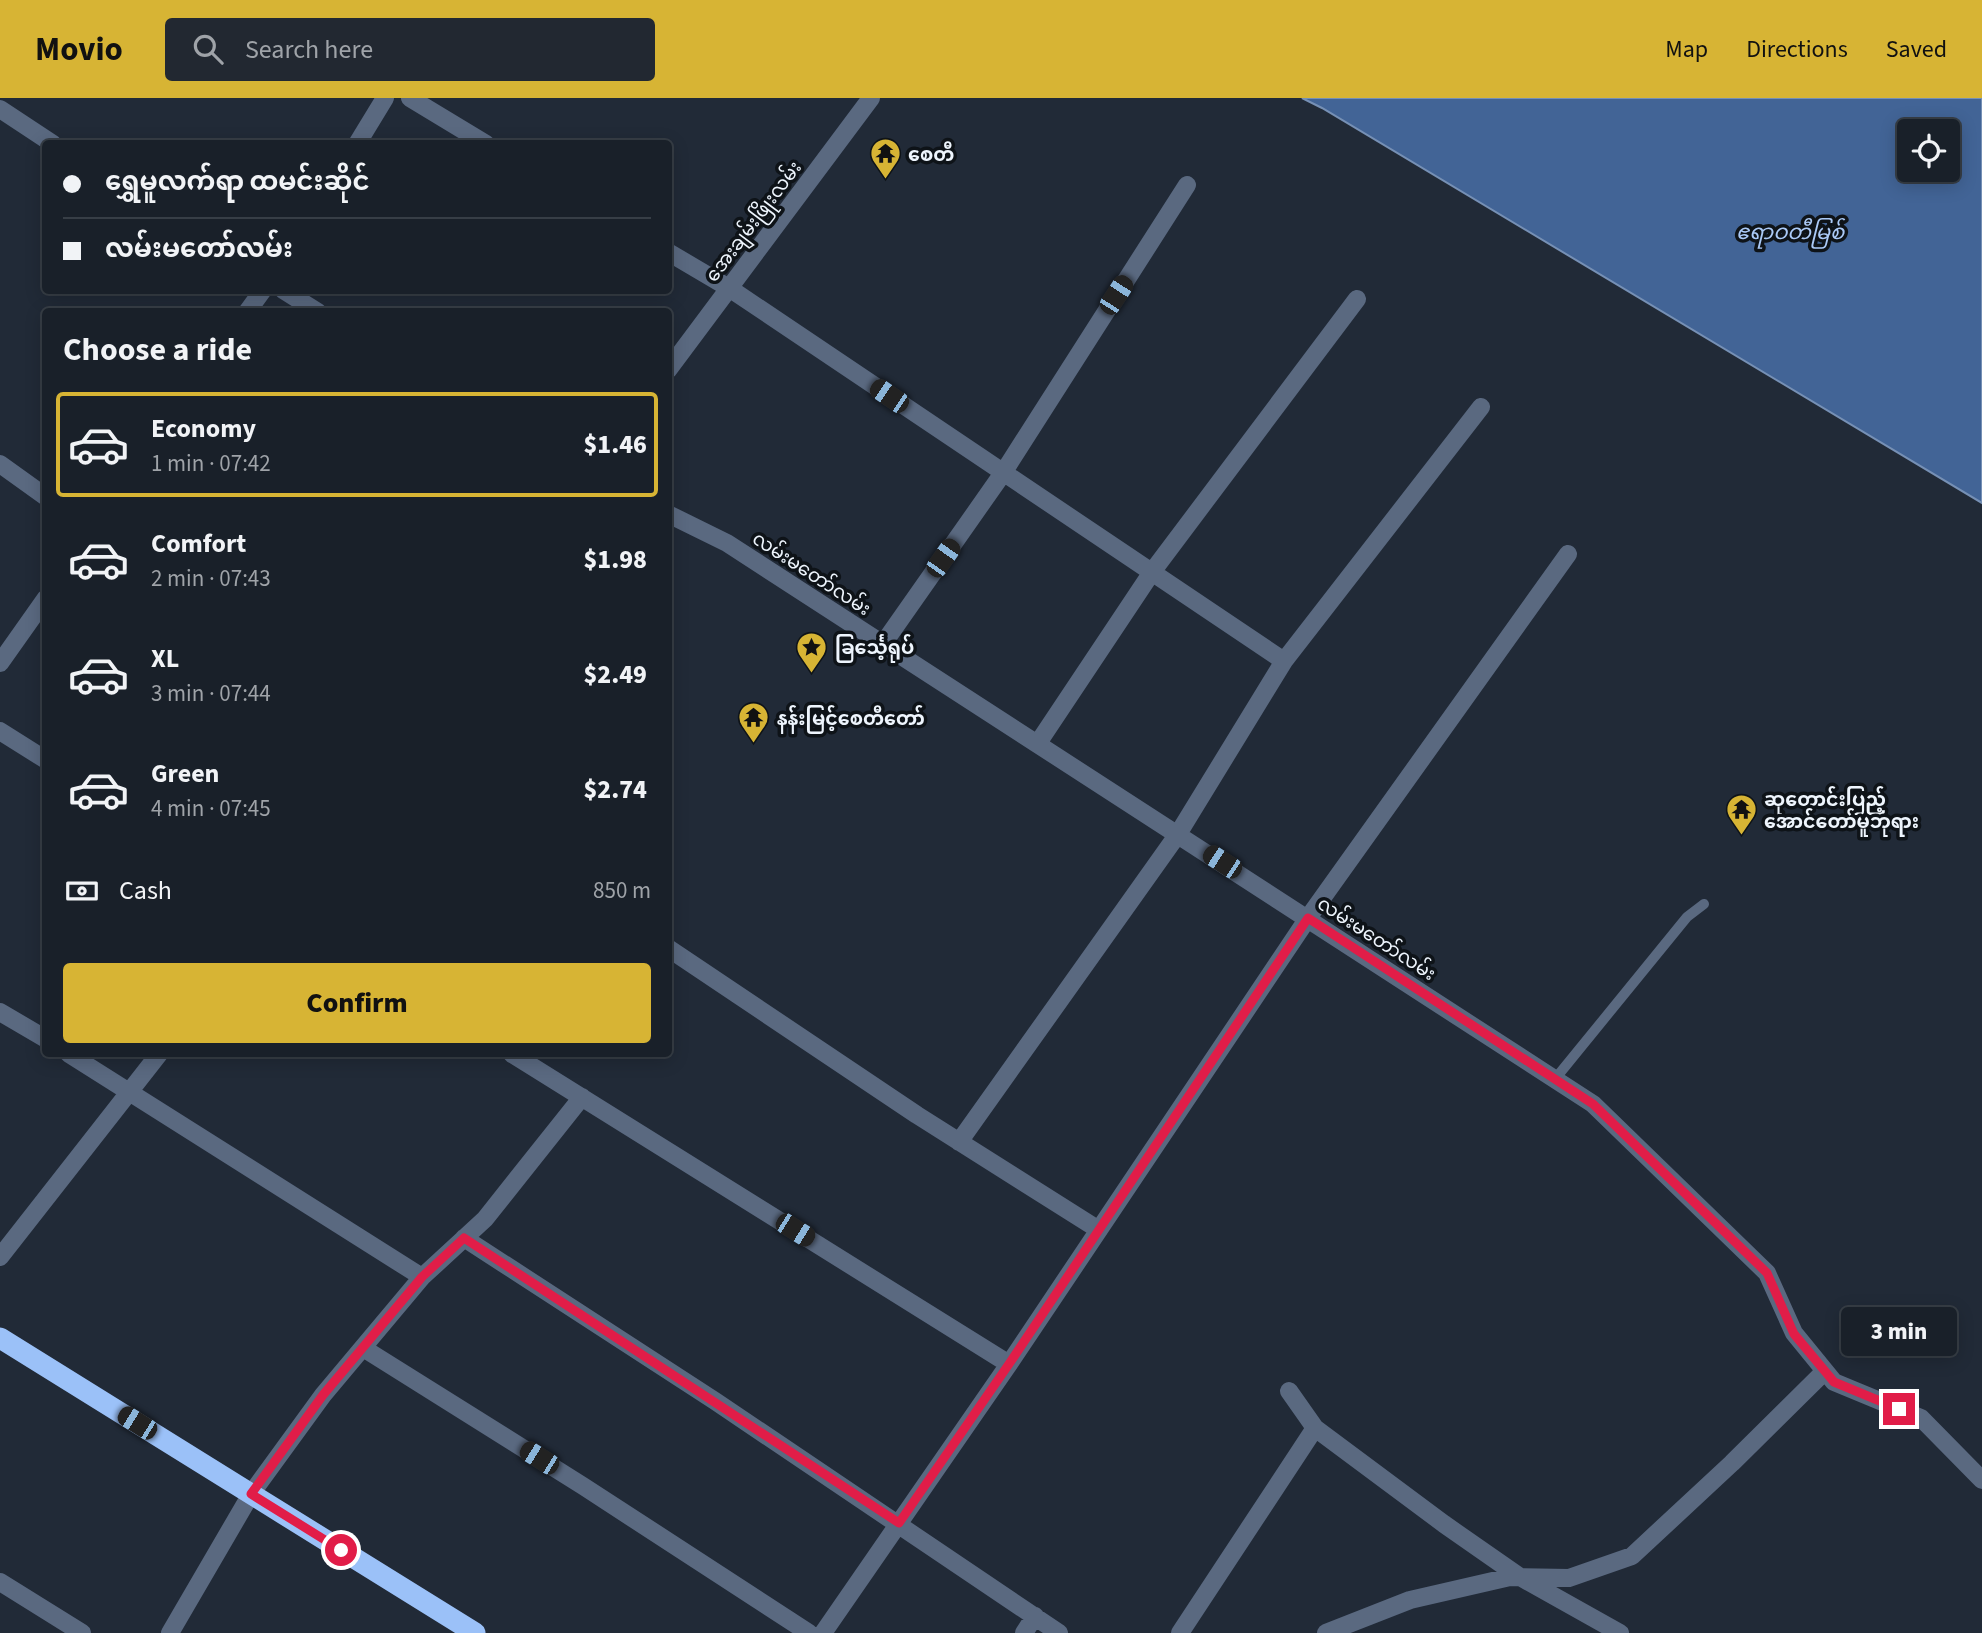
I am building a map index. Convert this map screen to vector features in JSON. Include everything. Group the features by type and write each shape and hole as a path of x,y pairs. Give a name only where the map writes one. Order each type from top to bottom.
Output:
{"highway":[{"path":"0,1338 475,1633"}],"street":[{"path":"359,140 385,98"},
{"path":"410,98 479,140"},
{"name":"အေးချမ်းဖြိုးလမ်း","path":"672,364 871,98"},
{"path":"0,109 47,140"},
{"path":"883,644 1003,473 1187,185"},
{"path":"672,254 729,288 1284,661"},
{"path":"289,294 312,308"},
{"path":"1038,743 1152,572 1357,299"},
{"path":"959,1142 1178,834 1284,661 1481,407"},
{"path":"0,464 42,494"},
{"name":"လမ်းမတော်လမ်း","path":"672,516 727,543 1593,1104 1767,1273 1794,1334 1834,1382 1921,1418 1982,1480"},
{"path":"823,1633 1009,1364 1308,918 1568,554"},
{"path":"0,663 42,604"},
{"path":"0,731 42,757"},
{"path":"672,951 959,1142 1099,1230"},
{"path":"0,1012 42,1038"},
{"path":"74,1057 422,1277"},
{"path":"0,1258 157,1057"},
{"path":"517,1057 1009,1364"},
{"path":"170,1633 251,1494 323,1395 422,1277 485,1219 582,1097"},
{"path":"464,1238 899,1523 1059,1633"},
{"path":"363,1348 583,1486 809,1633"},
{"path":"1326,1633 1410,1600 1510,1577 1569,1578 1632,1556 1732,1464 1825,1371"},
{"path":"1289,1391 1315,1428 1444,1524 1520,1577 1620,1633"},
{"path":"1180,1633 1315,1428"},
{"path":"0,1582 82,1633"},
{"path":"1024,1633 1035,1616"}],"lane":[{"path":"1555,1079 1687,917 1704,904"}],"water":[{"name":"ဧရာဝတီမြစ်","path":"1302,98 1982,98 1982,503 1322,108"}],"place":[{"name":"စေတီ","path":"885,181"},
{"name":"ခြင်္သေ့ရုပ်","path":"812,674"},
{"name":"နန်းမြင့်စေတီတော်","path":"754,745"},
{"name":"ဆုတောင်းပြည့် အောင်တော်မူဘုရား","path":"1741,837"}],"route":[{"path":"341,1550 251,1494 323,1395 422,1277 464,1238 899,1523 1308,918 1593,1104 1767,1273 1794,1334 1834,1382 1899,1409"}]}
